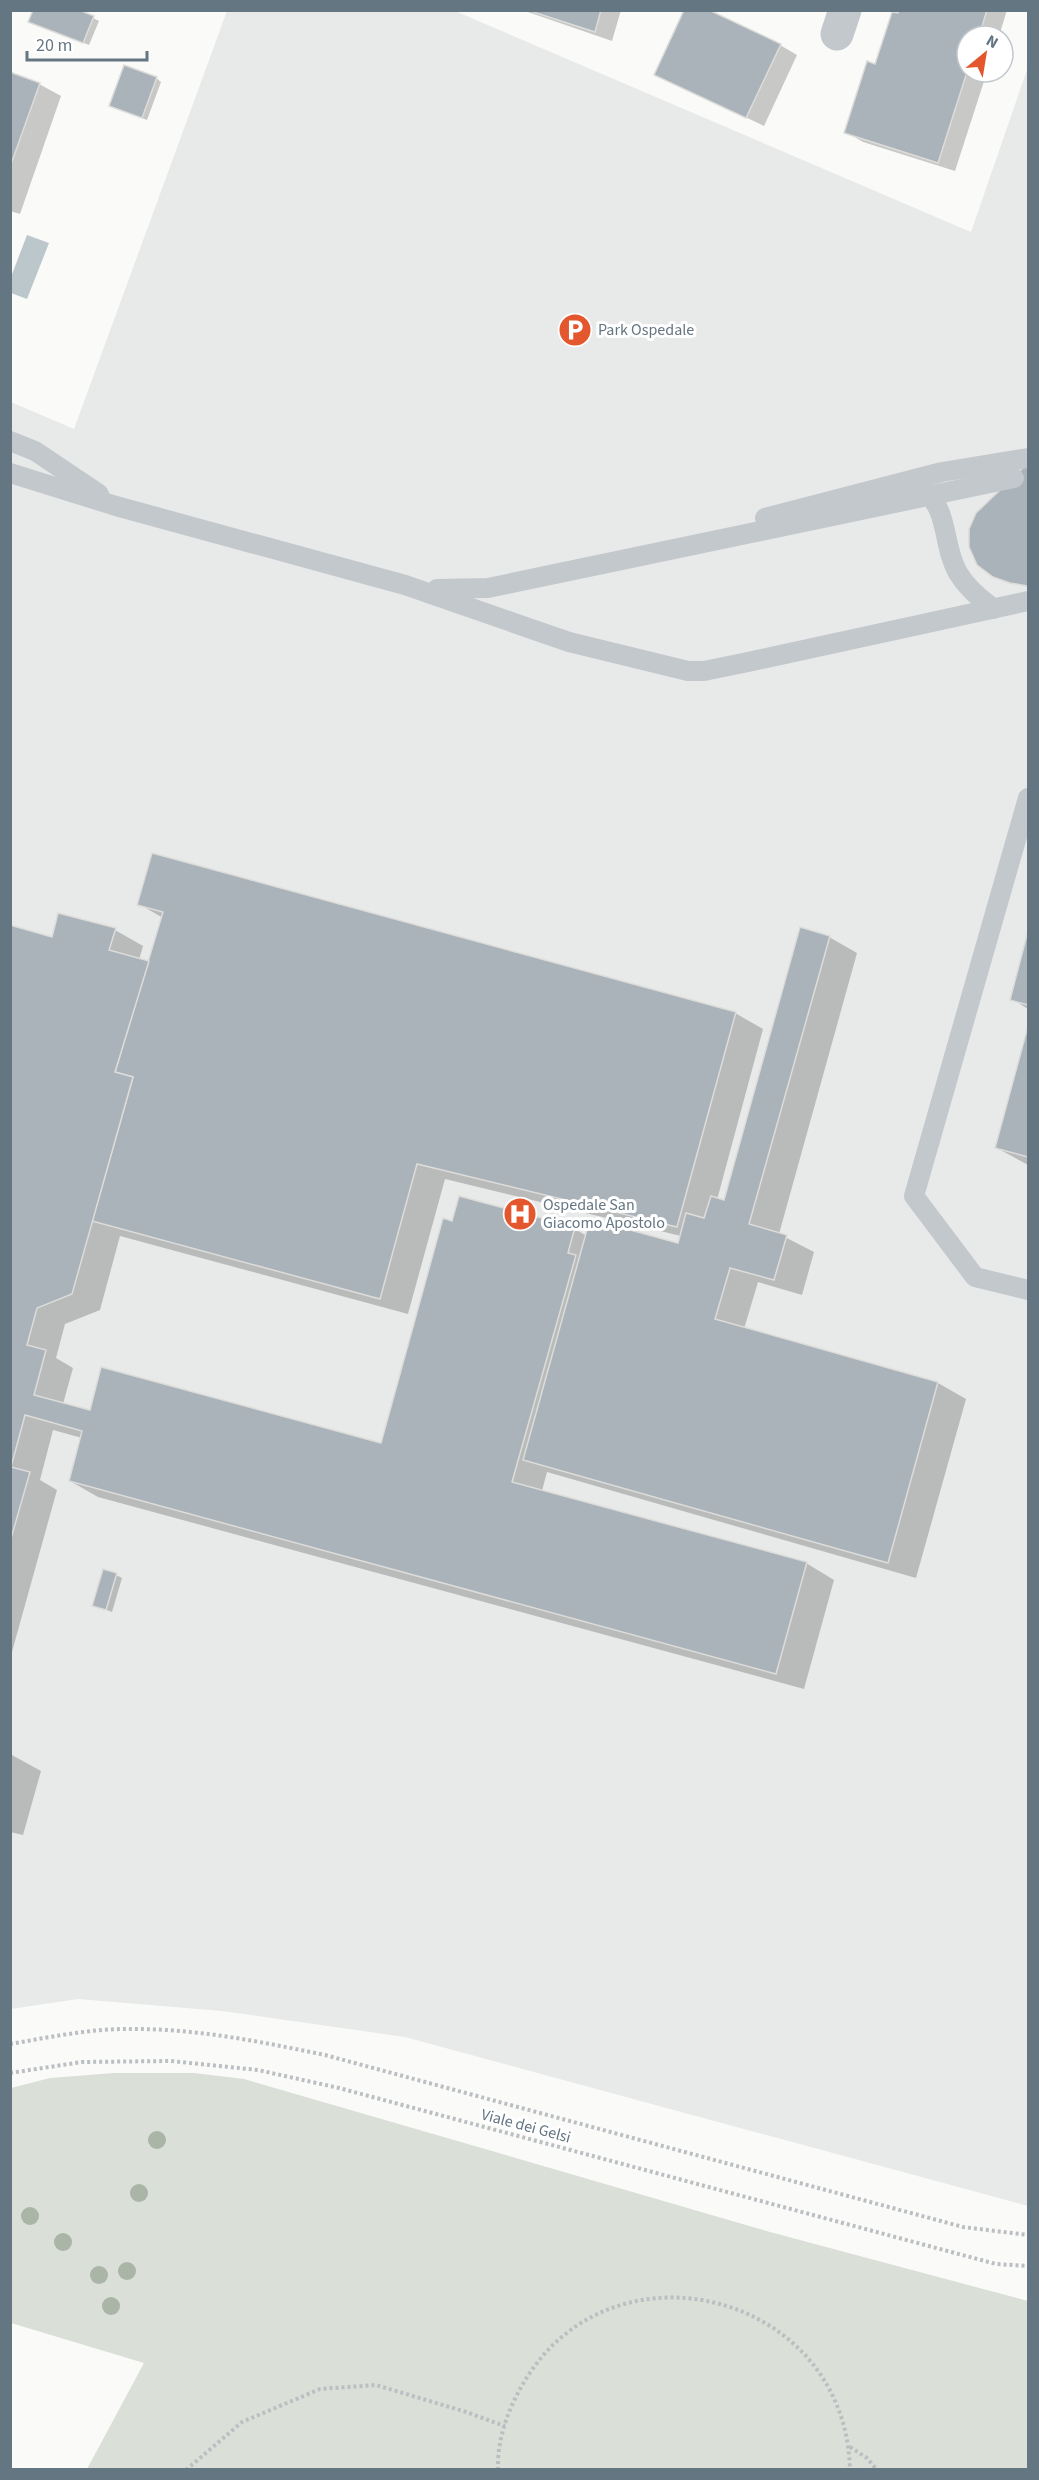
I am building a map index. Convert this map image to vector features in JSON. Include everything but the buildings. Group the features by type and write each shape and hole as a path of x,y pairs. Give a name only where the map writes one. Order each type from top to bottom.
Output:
{"lane":[{"path":"10,441 35,451 116,506"},
{"path":"488,588 583,561 810,507 910,480 1029,458"},
{"path":"10,473 116,506 405,585 542,633 688,671 748,662 1022,603"},
{"path":"405,585 439,590 488,588 1014,478"},
{"path":"910,480 932,496 940,509 957,572 973,593 994,609"},
{"path":"1029,798 914,1196 975,1277 1029,1290"}],"path":[{"path":"10,2044 78,2033 132,2028 190,2031 246,2038 336,2058 963,2227 1029,2235"},
{"name":"Viale dei Gelsi","path":"10,2073 82,2062 171,2061 258,2070 339,2088 996,2264 1029,2266"},
{"path":"498,2469 498,2455 508,2410 530,2370 562,2336 601,2312 646,2298 692,2297 737,2308 778,2330 812,2362 836,2402 849,2446 850,2469"},
{"path":"186,2469 242,2422 320,2389 376,2385 505,2426"},
{"path":"849,2446 878,2469"}],"shaded area":[{"name":"Ospedale San Giacomo Apostolo","path":"227,11 455,11 971,232 1028,67 1028,2206 405,2037 222,2011 78,1999 11,2009 11,402 74,429"},
{"path":"27,235 49,243 27,299 11,293 11,277"},
{"path":"114,2073 194,2073 244,2079 770,2232 1028,2301 1028,2469 87,2469 144,2363 11,2323 11,2088 50,2078"}],"place":[{"name":"Park Ospedale","path":"575,330"},
{"name":"Ospedale San Giacomo Apostolo","path":"520,1214"}]}
